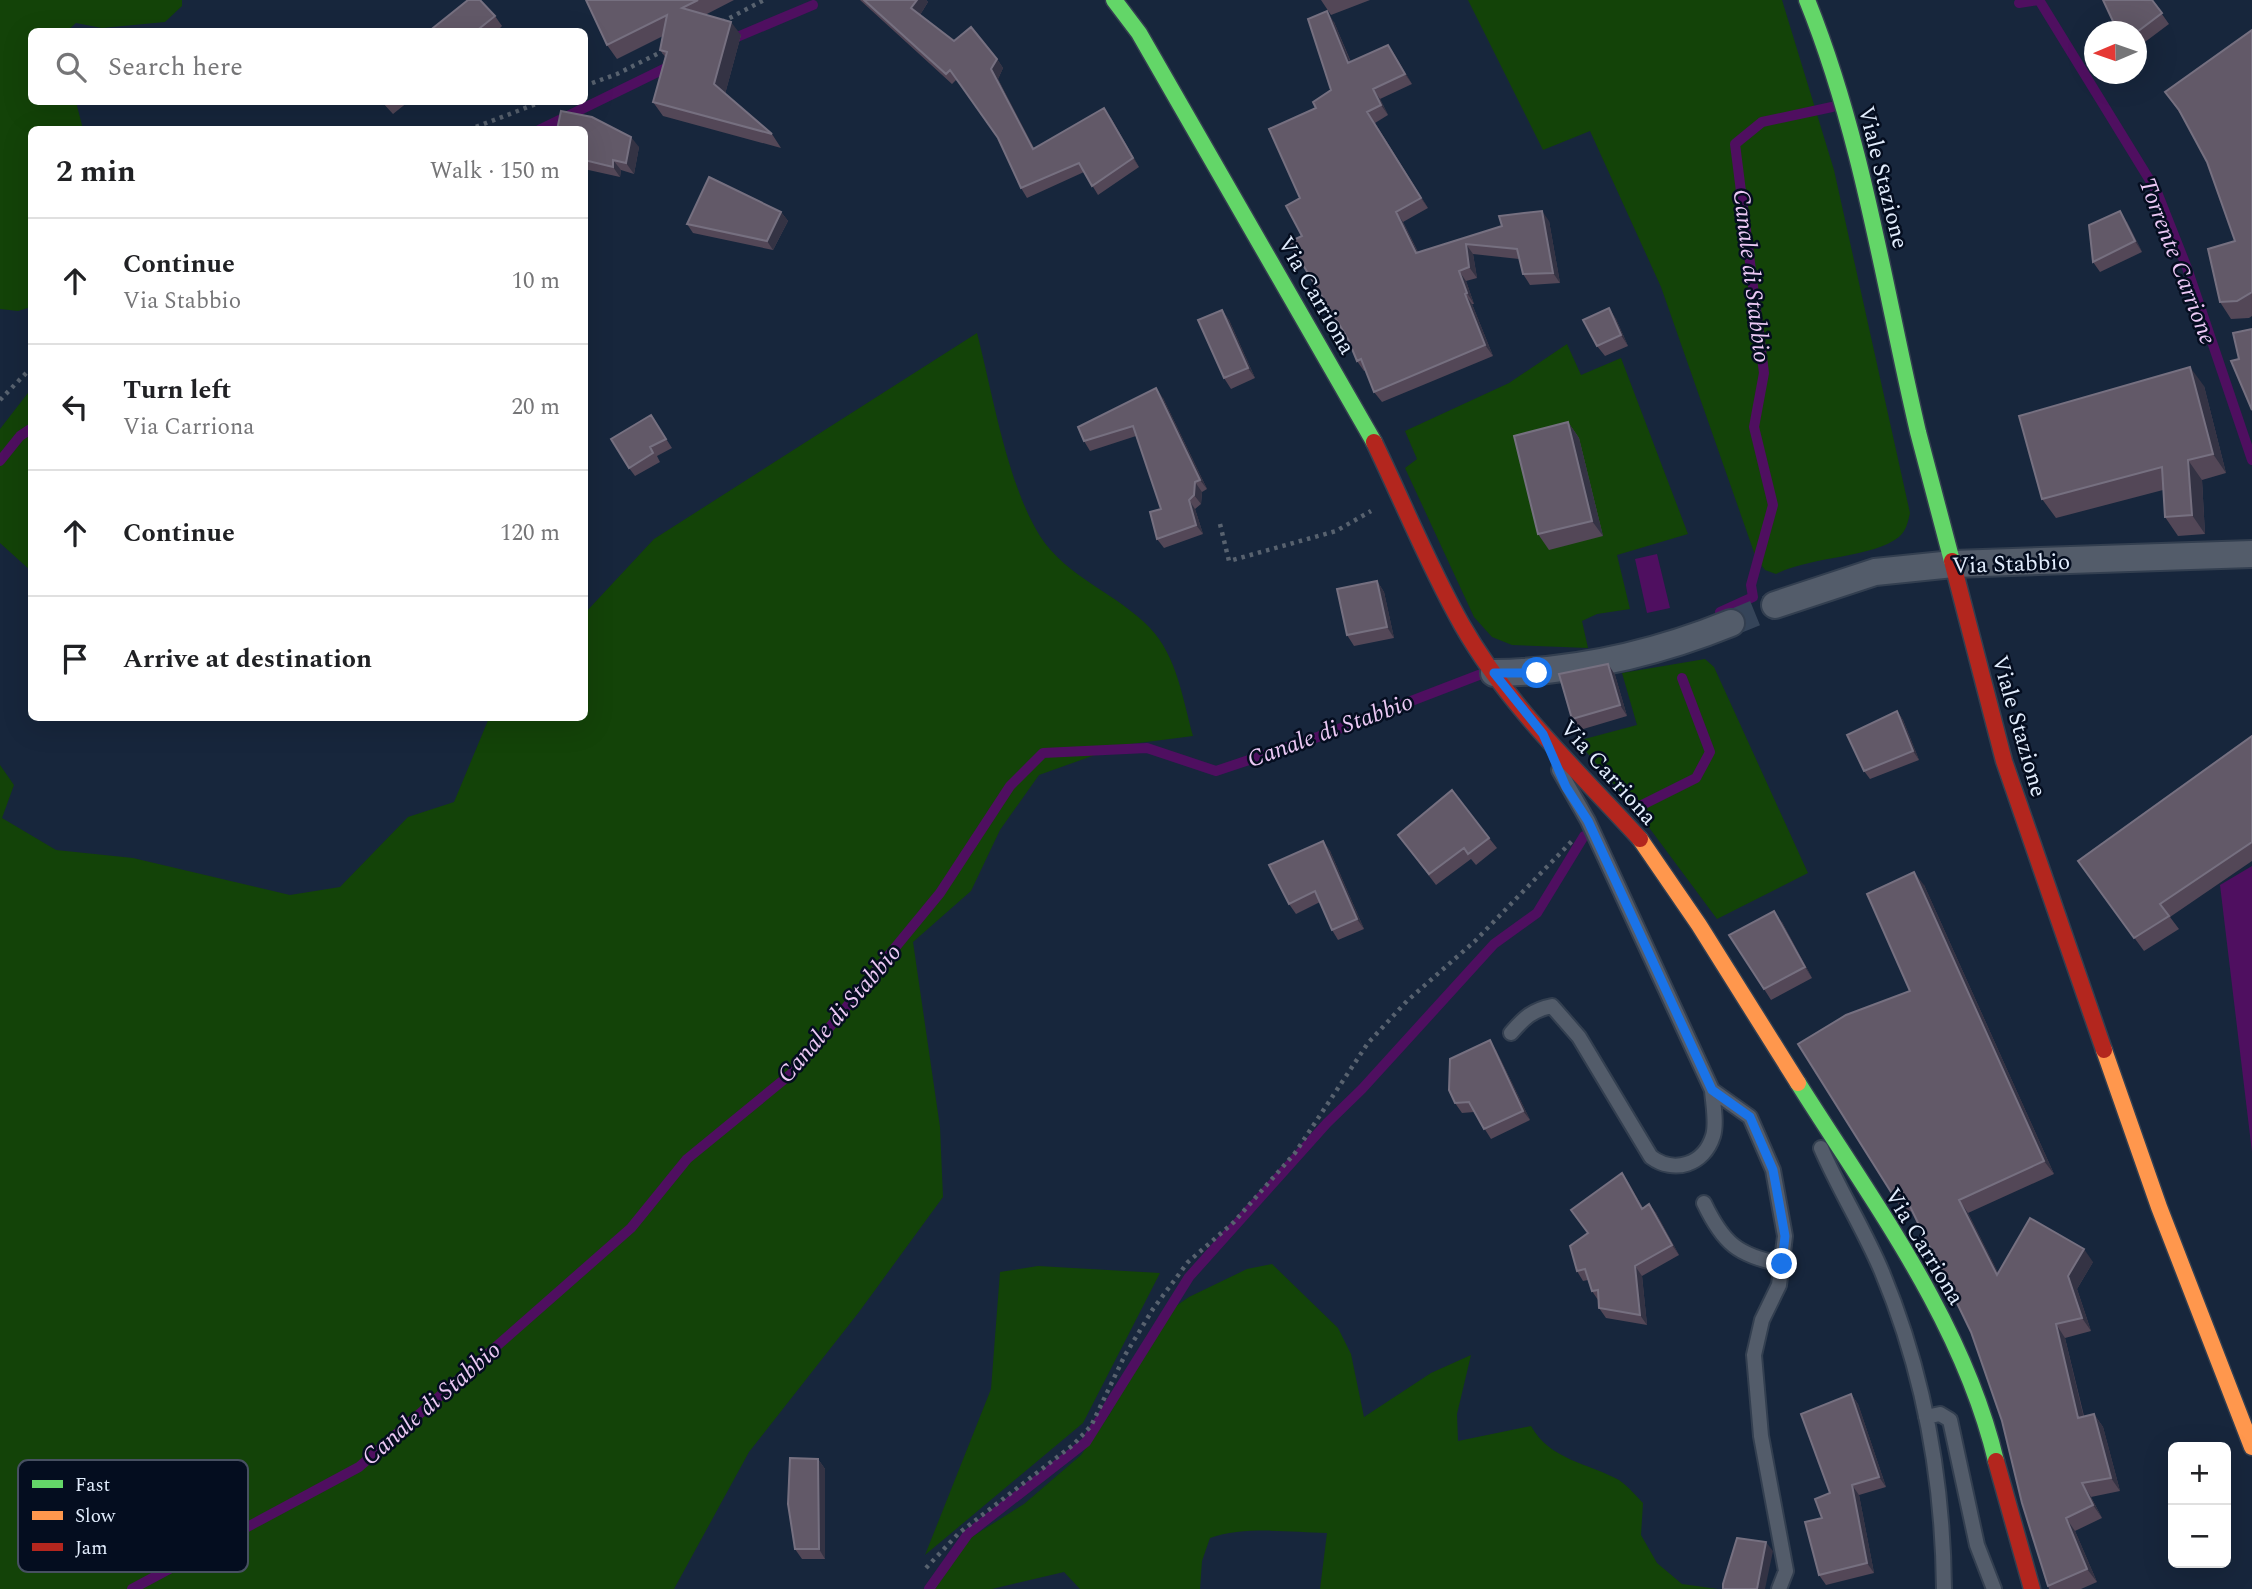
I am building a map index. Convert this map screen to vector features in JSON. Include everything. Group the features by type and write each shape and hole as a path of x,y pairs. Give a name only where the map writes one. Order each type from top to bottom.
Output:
{"main road":[{"name":"Via Carriona","path":"1114,0 1139,33 1368,430 1462,625 1494,673 1543,734 1640,839 1699,925 1790,1074 1914,1267 1961,1354 1991,1439 2011,1522 2032,1589"},
{"name":"Viale Stazione","path":"1807,0 1833,65 1882,258 1918,431 2004,761 2159,1208 2252,1447"}],"street":[{"name":"Via Stabbio","path":"1775,605 1875,572 1953,564 2244,554"},
{"path":"1494,673 1537,673 1643,653 1731,623"}],"lane":[{"path":"1511,1033 1523,1018 1536,1009 1552,1006 1579,1037 1651,1157 1664,1166 1680,1167 1695,1161 1713,1136 1712,1090 1588,821 1566,787 1543,734"},
{"path":"1790,1074 1837,1186 1881,1270 1905,1333 1934,1449 1943,1529 1944,1589"},
{"path":"1712,1090 1750,1117 1773,1170 1785,1236 1779,1285 1762,1320 1754,1355 1761,1436 1786,1571 1781,1588"},
{"path":"1704,1203 1716,1230 1734,1248 1755,1259 1782,1264"},
{"path":"1926,1417 1940,1414 1950,1420 1977,1545 1994,1589"}],"path":[{"path":"710,28 764,0"},
{"path":"588,85 617,74 675,45"},
{"path":"478,126 533,105"},
{"path":"0,400 28,371"},
{"path":"1220,524 1229,561 1336,531 1399,495"},
{"path":"926,1568 959,1533 1037,1475 1091,1426 1125,1355 1188,1262 1234,1222 1294,1153 1368,1043 1408,1001 1505,911 1588,821"}],"green space":[{"path":"0,0 182,0 182,6 165,22 102,28 76,23 70,28 28,28 28,105 77,105 82,126 28,126 28,308 18,311 0,309"},
{"path":"1468,0 1782,0 1834,170 1910,513 1905,529 1899,537 1874,549 1790,568 1776,574 1765,570 1756,558 1661,287 1590,131 1543,150"},
{"path":"977,333 1002,438 1018,491 1040,536 1064,563 1150,628 1173,665 1193,736 1123,745 1039,775 1000,830 971,891 913,942 940,1127 943,1197 859,1312 749,1452 674,1589 0,1589 0,765 14,785 2,818 56,850 133,858 290,895 340,887 408,817 454,802 488,721 588,721 588,610 654,539"},
{"path":"1567,344 1581,375 1621,358 1688,534 1617,555 1630,609 1597,614 1582,621 1588,648 1512,645 1492,637 1474,617 1405,468 1417,459 1405,431 1509,383"},
{"path":"28,393 28,568 0,543 0,429"},
{"path":"1705,659 1714,667 1808,873 1717,919 1636,810 1577,741 1637,725 1622,673"},
{"path":"1272,1264 1338,1328 1351,1354 1364,1417 1431,1373 1471,1355 1457,1414 1458,1441 1531,1426 1548,1446 1559,1454 1619,1480 1643,1503 1641,1535 1657,1563 1682,1584 1718,1589 1320,1589 1327,1533 1268,1531 1238,1532 1210,1538 1202,1561 1200,1589 1080,1589 1064,1572 992,1589 930,1589 962,1543 1024,1504 1081,1455 1111,1412 1146,1336 1163,1315 1189,1297 1247,1269"},
{"path":"1038,1266 1160,1273 1083,1423 925,1555 991,1389 1000,1272"}],"shaded area":[{"path":"1657,554 1670,608 1647,613 1635,559"},
{"path":"2252,866 2252,1152 2220,885"}],"building":[{"path":"468,0 480,0 495,16 480,28 433,28"},
{"path":"586,0 698,0 682,8 731,22 714,84 772,134 653,102 667,52 660,50 667,15 607,45"},
{"path":"864,0 917,0 911,8 954,41 971,27 997,59 991,69 1033,149 1104,108 1133,158 1092,186 1079,163 1021,188 998,138 950,70 946,74"},
{"path":"2103,0 2152,0 2162,13 2147,24 2147,21 2113,21"},
{"path":"1327,11 1348,63 1388,45 1405,74 1373,89 1381,105 1367,112 1421,198 1396,212 1416,253 1502,226 1499,216 1542,211 1553,273 1523,274 1517,249 1466,244 1469,267 1459,271 1485,345 1374,392 1361,359 1357,361 1348,339 1289,242 1302,236 1286,206 1300,198 1269,129 1316,108 1313,102 1331,90 1308,19"},
{"path":"2252,30 2252,292 2237,301 2220,302 2208,249 2235,241 2207,162 2179,110 2165,92"},
{"path":"561,111 592,117 631,137 626,163 613,160 613,167 588,161 588,126 558,126"},
{"path":"709,177 781,212 767,241 687,224"},
{"path":"2120,211 2135,241 2093,262 2089,225"},
{"path":"1609,308 1621,335 1597,346 1583,320"},
{"path":"1222,310 1248,368 1224,378 1198,320"},
{"path":"2252,329 2252,410 2231,361 2239,359 2233,333"},
{"path":"2190,367 2213,454 2188,460 2192,515 2165,517 2162,467 2042,499 2019,416"},
{"path":"1156,388 1200,480 1195,482 1194,495 1189,500 1196,525 1157,539 1150,512 1161,509 1133,426 1084,441 1078,427"},
{"path":"651,415 666,439 650,447 653,453 629,468 611,439"},
{"path":"1568,422 1592,521 1538,534 1514,436"},
{"path":"1377,581 1387,627 1347,635 1337,589"},
{"path":"1608,664 1620,705 1572,719 1559,674"},
{"path":"1897,711 1913,751 1864,771 1847,735"},
{"path":"2252,736 2252,842 2160,904 2169,916 2134,938 2078,861"},
{"path":"1452,790 1489,838 1468,854 1464,848 1429,874 1398,835"},
{"path":"1323,841 1357,919 1332,930 1315,891 1289,904 1269,865"},
{"path":"1914,872 2044,1161 1959,1200 1997,1275 2030,1218 2084,1249 2068,1276 2082,1318 2056,1324 2078,1418 2094,1414 2111,1478 2082,1483 2093,1505 2066,1518 2087,1569 2048,1586 2022,1503 2002,1421 1971,1332 1905,1196 1896,1200 1798,1044 1846,1015 1910,991 1867,894"},
{"path":"1774,911 1805,967 1764,989 1729,935"},
{"path":"1490,1040 1523,1111 1484,1129 1469,1102 1455,1103 1449,1090 1450,1059"},
{"path":"1622,1173 1642,1209 1649,1204 1672,1245 1635,1266 1640,1315 1599,1308 1598,1290 1592,1291 1585,1269 1577,1271 1570,1246 1588,1233 1571,1210"},
{"path":"1851,1394 1879,1477 1852,1485 1867,1563 1819,1575 1805,1522 1822,1518 1815,1499 1830,1493 1801,1414"},
{"path":"790,1458 818,1459 819,1549 795,1549 788,1504"},
{"path":"1737,1538 1766,1542 1757,1589 1723,1589"}],"waterway":[{"name":"Torrente Carrione","path":"2039,0 2157,192 2187,268 2252,460"},
{"name":"Canale di Stabbio","path":"2019,3 2039,0"},
{"path":"730,40 813,5"},
{"path":"547,126 674,64"},
{"name":"Canale di Stabbio","path":"1720,612 1753,597 1751,585 1773,505 1754,427 1764,373 1735,144 1762,122 1832,107"},
{"path":"0,461 20,436 28,431"},
{"name":"Canale di Stabbio","path":"248,1527 359,1467 631,1228 687,1159 792,1073 940,893 1010,786 1043,753 1147,748 1216,771 1315,738 1484,673"},
{"name":"Canale di Stabbio","path":"1642,805 1696,778 1710,752 1682,678"},
{"name":"Canale di Stabbio","path":"929,1589 968,1534 1086,1442 1189,1277 1327,1123 1362,1089 1494,944 1537,913 1584,836"},
{"name":"Canale di Stabbio","path":"132,1589 164,1572"}],"tunnel":[{"path":"1731,623 1775,605"}],"traffic: fast":[{"path":"1114,0 1139,33 1374,442"},
{"path":"1807,0 1843,106 1858,160 1918,432 1952,561"},
{"path":"1798,1083 1885,1218 1939,1312 1962,1360 1996,1461"}],"traffic: slow":[{"path":"1640,839 1699,925 1798,1083"},
{"path":"2104,1050 2159,1207 2252,1447"}],"traffic: jam":[{"path":"1374,442 1438,580 1480,655 1545,737 1640,839"},
{"path":"1952,561 2004,761 2104,1050"},
{"path":"1996,1461 2032,1589"}],"route":[{"path":"1537,673 1494,673 1543,734 1566,787 1588,821 1712,1090 1750,1117 1773,1170 1785,1236 1782,1264"}]}
